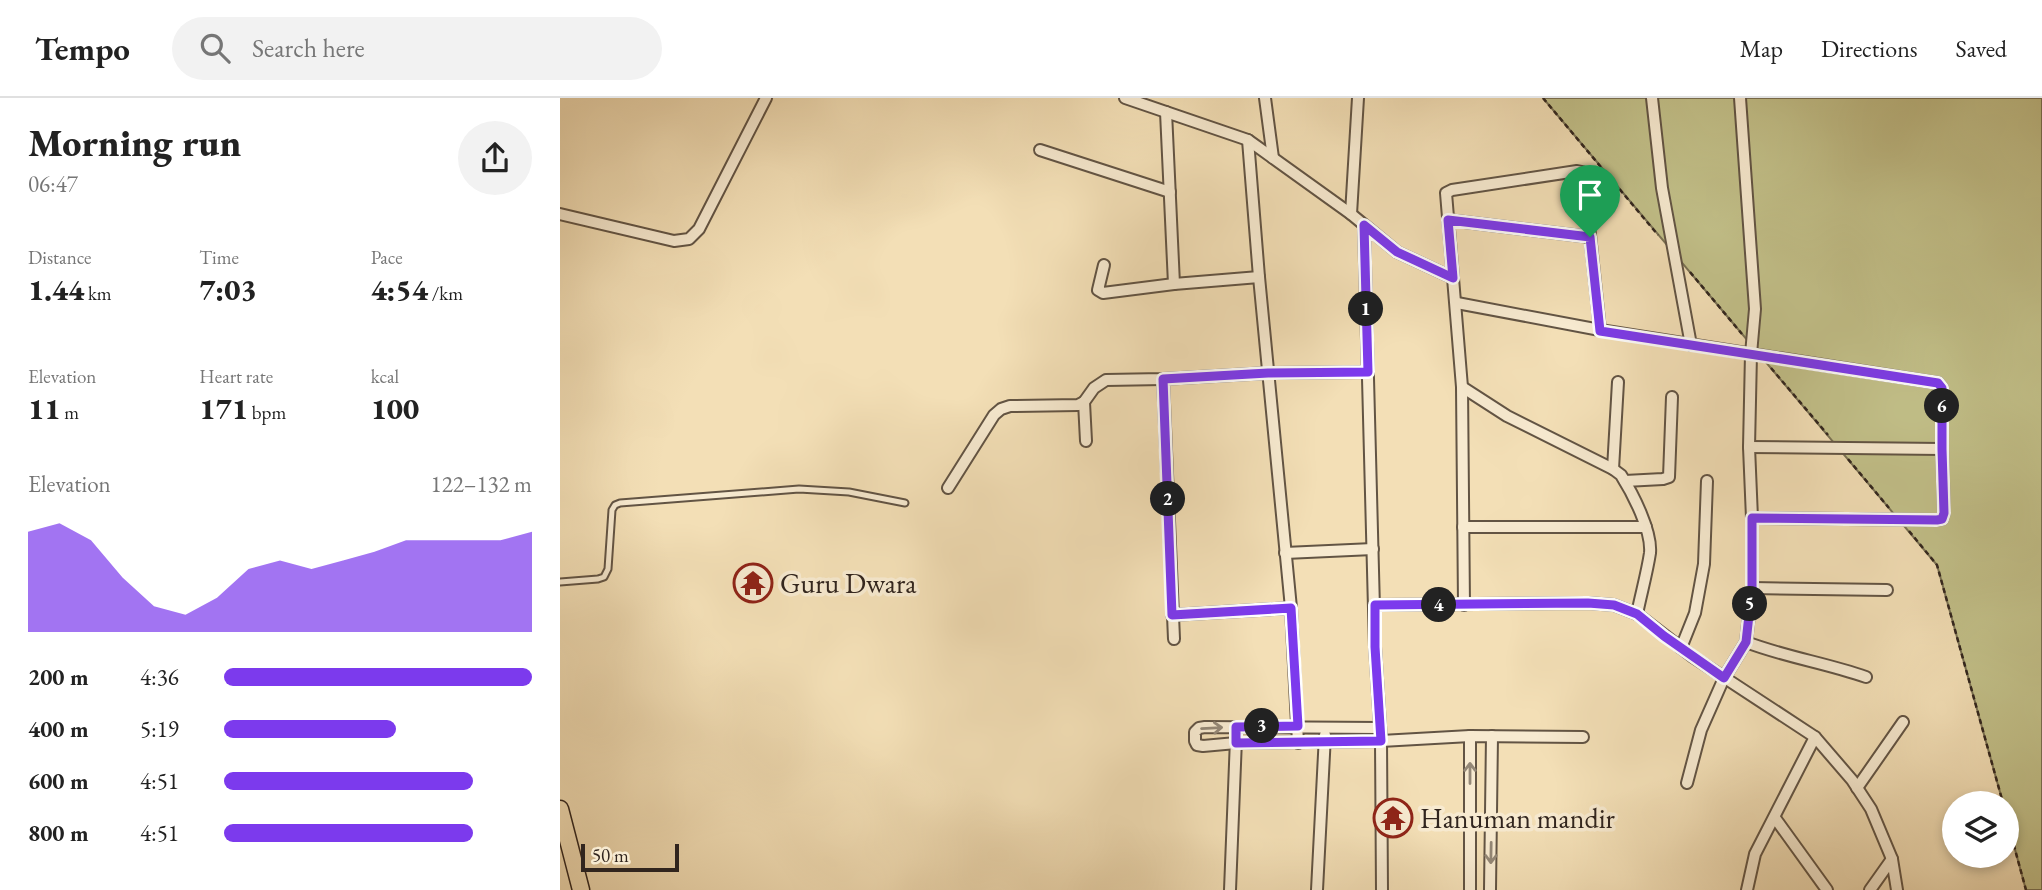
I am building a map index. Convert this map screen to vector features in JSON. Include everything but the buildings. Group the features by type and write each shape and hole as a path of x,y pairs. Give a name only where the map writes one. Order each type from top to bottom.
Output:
{"main road":[{"path":"560,809 581,890"}],"street":[{"path":"560,214 652,237 674,241 690,239 699,229 766,98"},
{"path":"1125,98 1248,140 1351,214 1397,252 1453,278"},
{"path":"1265,98 1273,158"},
{"path":"1351,214 1357,98"},
{"path":"1652,98 1662,188 1691,345"},
{"path":"1687,783 1701,730 1724,678 1746,642 1752,588 1750,348 1755,309 1740,98"},
{"path":"1166,112 1174,284"},
{"path":"1248,140 1291,608 1298,743"},
{"path":"1040,150 1170,192"},
{"path":"1464,605 1462,387 1446,193 1577,170 1582,172 1600,331"},
{"path":"1448,220 1590,237"},
{"path":"1364,225 1375,647 1381,741 1382,890"},
{"path":"1104,265 1098,286 1100,292 1259,277"},
{"path":"1457,303 1600,331 1691,345 1750,348 1938,383 1942,388 1942,519 1752,518"},
{"path":"948,488 994,415 1010,406 1078,405 1084,402 1094,387 1106,380 1368,372"},
{"path":"1163,379 1174,639"},
{"path":"1613,469 1618,383"},
{"path":"1462,387 1507,416 1613,469 1625,481 1646,527 1650,552 1637,614"},
{"path":"1625,481 1669,477 1672,397"},
{"path":"1084,402 1086,441"},
{"path":"1749,447 1942,449"},
{"path":"1681,648 1695,613 1704,564 1707,481"},
{"path":"1463,527 1646,527"},
{"path":"1285,553 1373,549"},
{"path":"1752,588 1887,590"},
{"path":"1375,605 1588,603 1614,605 1637,614 1724,678 1815,737 1871,809 1892,859 1896,890"},
{"path":"1172,615 1291,608"},
{"path":"1746,642 1774,653 1836,666 1866,677"},
{"path":"1857,788 1903,722"},
{"path":"1230,890 1236,727"},
{"path":"1317,890 1325,727"},
{"path":"1380,728 1199,728 1195,732 1195,741 1203,746 1470,736 1583,737"},
{"path":"1470,736 1470,890"},
{"path":"1490,890 1492,736"},
{"path":"1747,890 1755,854 1815,737"},
{"path":"1774,818 1827,890"},
{"path":"1870,890 1892,859"}],"lane":[{"path":"560,582 604,577 608,569 612,510 620,503 799,489 849,492 905,503"}],"path":[{"path":"1543,98 1660,236"},
{"path":"1686,268 1750,348"},
{"path":"1767,363 1830,438"},
{"path":"1848,459 1892,512"},
{"path":"1901,523 1937,565 2000,791"},
{"path":"2019,864 2026,890"}],"shaded area":[{"path":"1543,98 2042,98 2042,890 2026,890 2019,864 2019,791 2000,791 1937,565"}],"place":[{"name":"Guru Dwara","path":"753,583"},
{"name":"Hanuman mandir","path":"1393,818"}],"route":[{"path":"1448,220 1590,237 1600,331 1938,383 1942,388 1942,519 1752,518 1752,588 1746,642 1724,678 1637,614 1614,605 1375,605 1381,741 1236,743 1236,727 1298,726 1291,608 1172,615 1163,379 1268,373 1368,372 1364,225 1397,252 1453,278 1448,220"}]}
